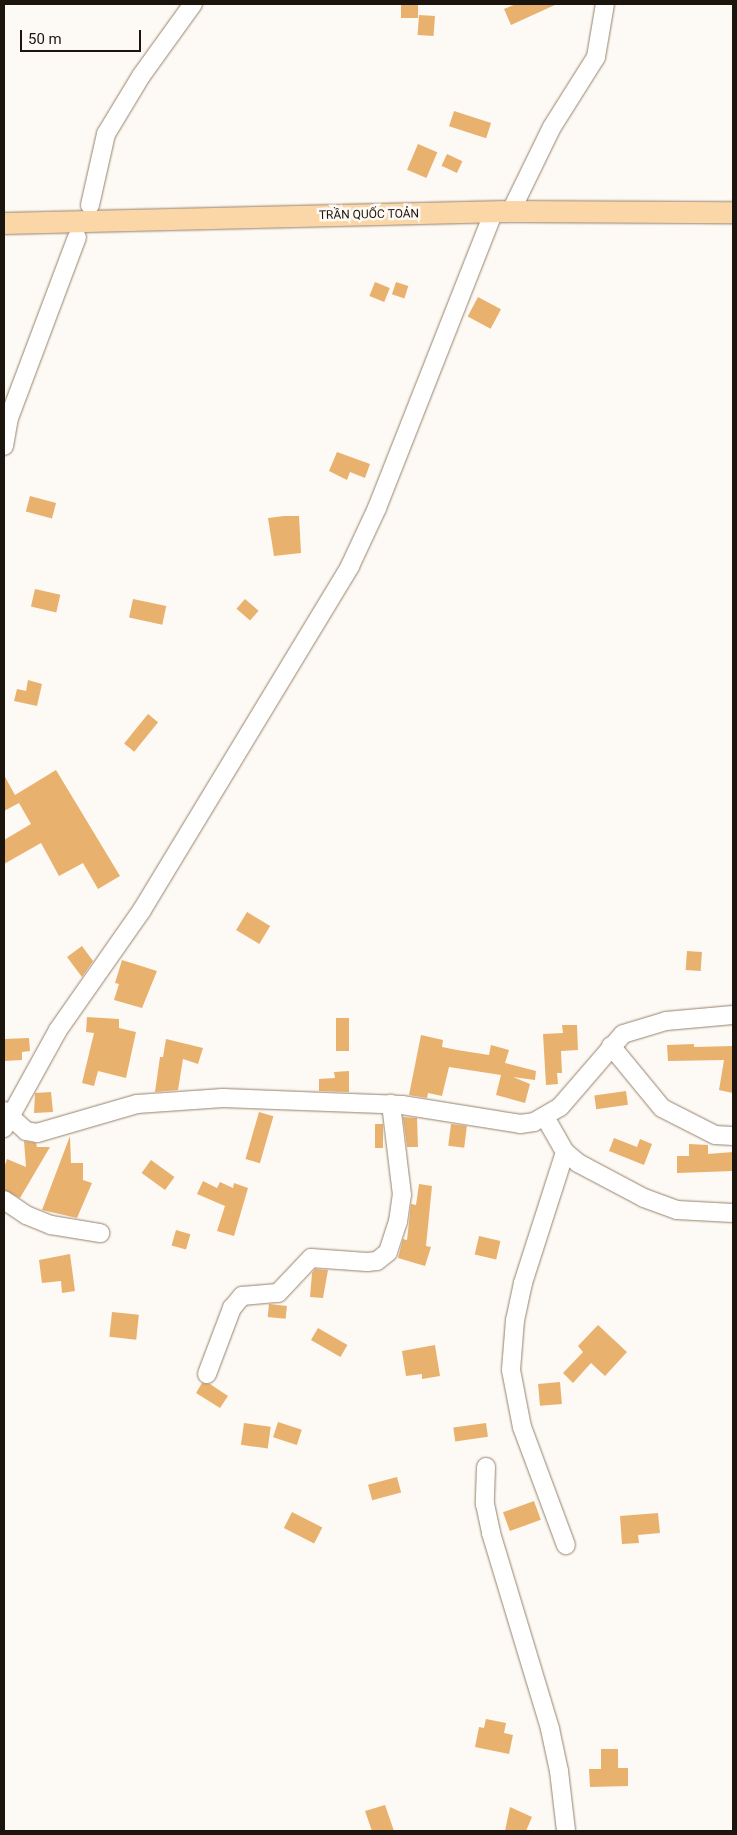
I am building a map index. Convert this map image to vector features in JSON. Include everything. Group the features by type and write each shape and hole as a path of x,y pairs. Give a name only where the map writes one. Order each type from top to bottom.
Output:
{"main road":[{"name":"TRẦN QUỐC TOẢN","path":"4,223 502,212 733,212"}],"street":[{"path":"90,205 106,134 141,76 193,4"},
{"path":"606,4 596,57 502,212 377,508 350,566 142,910 58,1030 6,1118 26,1131 37,1133 137,1104 223,1098 391,1104 520,1124 545,1118 583,1084 611,1046 636,1028 666,1021 733,1015"},
{"path":"4,446 9,418 77,237"},
{"path":"611,1046 662,1108 715,1135 733,1136"},
{"path":"207,1374 232,1308 242,1296 278,1293 311,1258 367,1262 377,1261 388,1252 398,1222 402,1195 391,1104"},
{"path":"545,1118 565,1152 578,1164 644,1198 677,1210 733,1213"},
{"path":"565,1152 523,1283 515,1320 511,1370 522,1427 566,1545"},
{"path":"4,1200 26,1215 51,1225 100,1233"},
{"path":"486,1467 485,1504 491,1533 550,1729 559,1771 566,1831"}],"building":[{"path":"401,4 418,4 418,18 401,18"},
{"path":"516,4 557,4 511,25 504,9"},
{"path":"419,15 435,16 434,36 418,35"},
{"path":"454,111 491,123 486,138 449,126"},
{"path":"418,144 437,152 426,178 407,170"},
{"path":"447,154 462,161 457,173 442,166"},
{"path":"375,282 390,288 384,302 369,296"},
{"path":"396,282 408,286 404,298 392,294"},
{"path":"478,297 501,309 491,329 468,316"},
{"path":"337,452 370,464 365,478 350,472 347,480 329,471"},
{"path":"30,496 56,503 52,518 26,511"},
{"path":"299,516 301,553 274,556 268,518"},
{"path":"35,589 60,595 56,612 31,607"},
{"path":"133,599 166,606 162,625 129,618"},
{"path":"245,599 259,611 250,621 236,609"},
{"path":"28,680 42,684 37,706 14,701 17,689 26,691"},
{"path":"148,714 158,722 134,752 124,744"},
{"path":"56,770 120,876 98,889 83,863 59,876 41,843 4,864 4,840 31,824 19,803 4,811 4,775 15,795"},
{"path":"247,912 270,926 259,944 236,930"},
{"path":"82,946 93,961 82,977 67,957"},
{"path":"687,951 702,952 701,971 686,970"},
{"path":"122,960 157,971 142,1008 114,1000 119,984 115,983"},
{"path":"87,1017 119,1019 119,1028 136,1032 126,1078 98,1071 94,1086 82,1083 94,1033 86,1032"},
{"path":"336,1018 349,1018 349,1051 336,1051"},
{"path":"562,1025 577,1025 578,1050 561,1051 562,1073 557,1073 558,1084 546,1085 543,1034 563,1033"},
{"path":"421,1035 443,1040 442,1047 457,1050 489,1055 491,1045 509,1050 505,1063 536,1071 535,1080 513,1077 530,1084 525,1103 496,1095 501,1075 449,1067 442,1096 428,1093 427,1098 409,1095"},
{"path":"29,1038 30,1051 22,1052 22,1060 4,1061 4,1039"},
{"path":"166,1039 203,1048 198,1064 183,1059 178,1090 155,1092 160,1057 163,1057"},
{"path":"694,1044 694,1047 733,1046 733,1093 719,1090 724,1060 668,1061 667,1045"},
{"path":"349,1071 349,1092 319,1091 319,1079 335,1078 334,1072"},
{"path":"626,1091 628,1105 596,1109 594,1095"},
{"path":"51,1092 53,1112 34,1113 35,1093"},
{"path":"259,1112 273,1116 260,1163 245,1159"},
{"path":"403,1117 417,1118 418,1147 407,1147"},
{"path":"375,1124 383,1124 383,1148 375,1148"},
{"path":"451,1124 467,1126 464,1148 448,1146"},
{"path":"70,1136 71,1163 83,1163 83,1180 92,1183 77,1218 42,1210"},
{"path":"614,1138 637,1147 640,1139 652,1144 644,1165 609,1151"},
{"path":"24,1141 36,1143 37,1147 50,1147 20,1198 4,1190 4,1168 7,1159 26,1167"},
{"path":"689,1144 708,1145 708,1154 733,1152 733,1171 677,1173 677,1156 689,1156"},
{"path":"151,1160 174,1177 165,1190 142,1173"},
{"path":"203,1181 217,1188 220,1182 233,1188 234,1183 248,1188 234,1236 217,1231 225,1206 197,1194"},
{"path":"419,1184 432,1186 426,1246 431,1247 425,1266 398,1258 403,1239 407,1240 411,1204 416,1205"},
{"path":"176,1230 190,1234 186,1250 172,1245"},
{"path":"479,1236 500,1241 496,1259 475,1255"},
{"path":"70,1254 75,1291 62,1293 61,1281 42,1283 39,1260"},
{"path":"315,1269 328,1270 323,1298 310,1297 312,1273"},
{"path":"269,1304 287,1306 286,1319 268,1317"},
{"path":"112,1312 139,1315 136,1340 109,1337"},
{"path":"598,1325 627,1352 605,1376 591,1363 573,1383 563,1373 583,1352 578,1346"},
{"path":"318,1328 347,1345 340,1357 311,1340"},
{"path":"435,1345 440,1376 422,1379 422,1374 406,1376 402,1351"},
{"path":"560,1382 562,1404 540,1406 538,1384"},
{"path":"202,1383 210,1384 228,1396 220,1408 196,1393"},
{"path":"278,1422 302,1430 297,1445 273,1437"},
{"path":"244,1423 271,1427 268,1449 241,1445"},
{"path":"486,1423 488,1437 455,1441 453,1428"},
{"path":"397,1477 401,1492 372,1500 368,1485"},
{"path":"534,1501 541,1520 510,1531 503,1512"},
{"path":"292,1512 322,1527 314,1543 284,1528"},
{"path":"658,1513 660,1533 638,1535 639,1543 622,1544 620,1516"},
{"path":"486,1719 506,1723 504,1733 513,1735 509,1754 475,1747 479,1727 484,1728"},
{"path":"601,1749 618,1749 618,1768 628,1768 628,1786 590,1787 589,1769 601,1769"},
{"path":"385,1805 394,1831 372,1831 365,1811"},
{"path":"510,1807 532,1817 526,1831 505,1831"}]}
